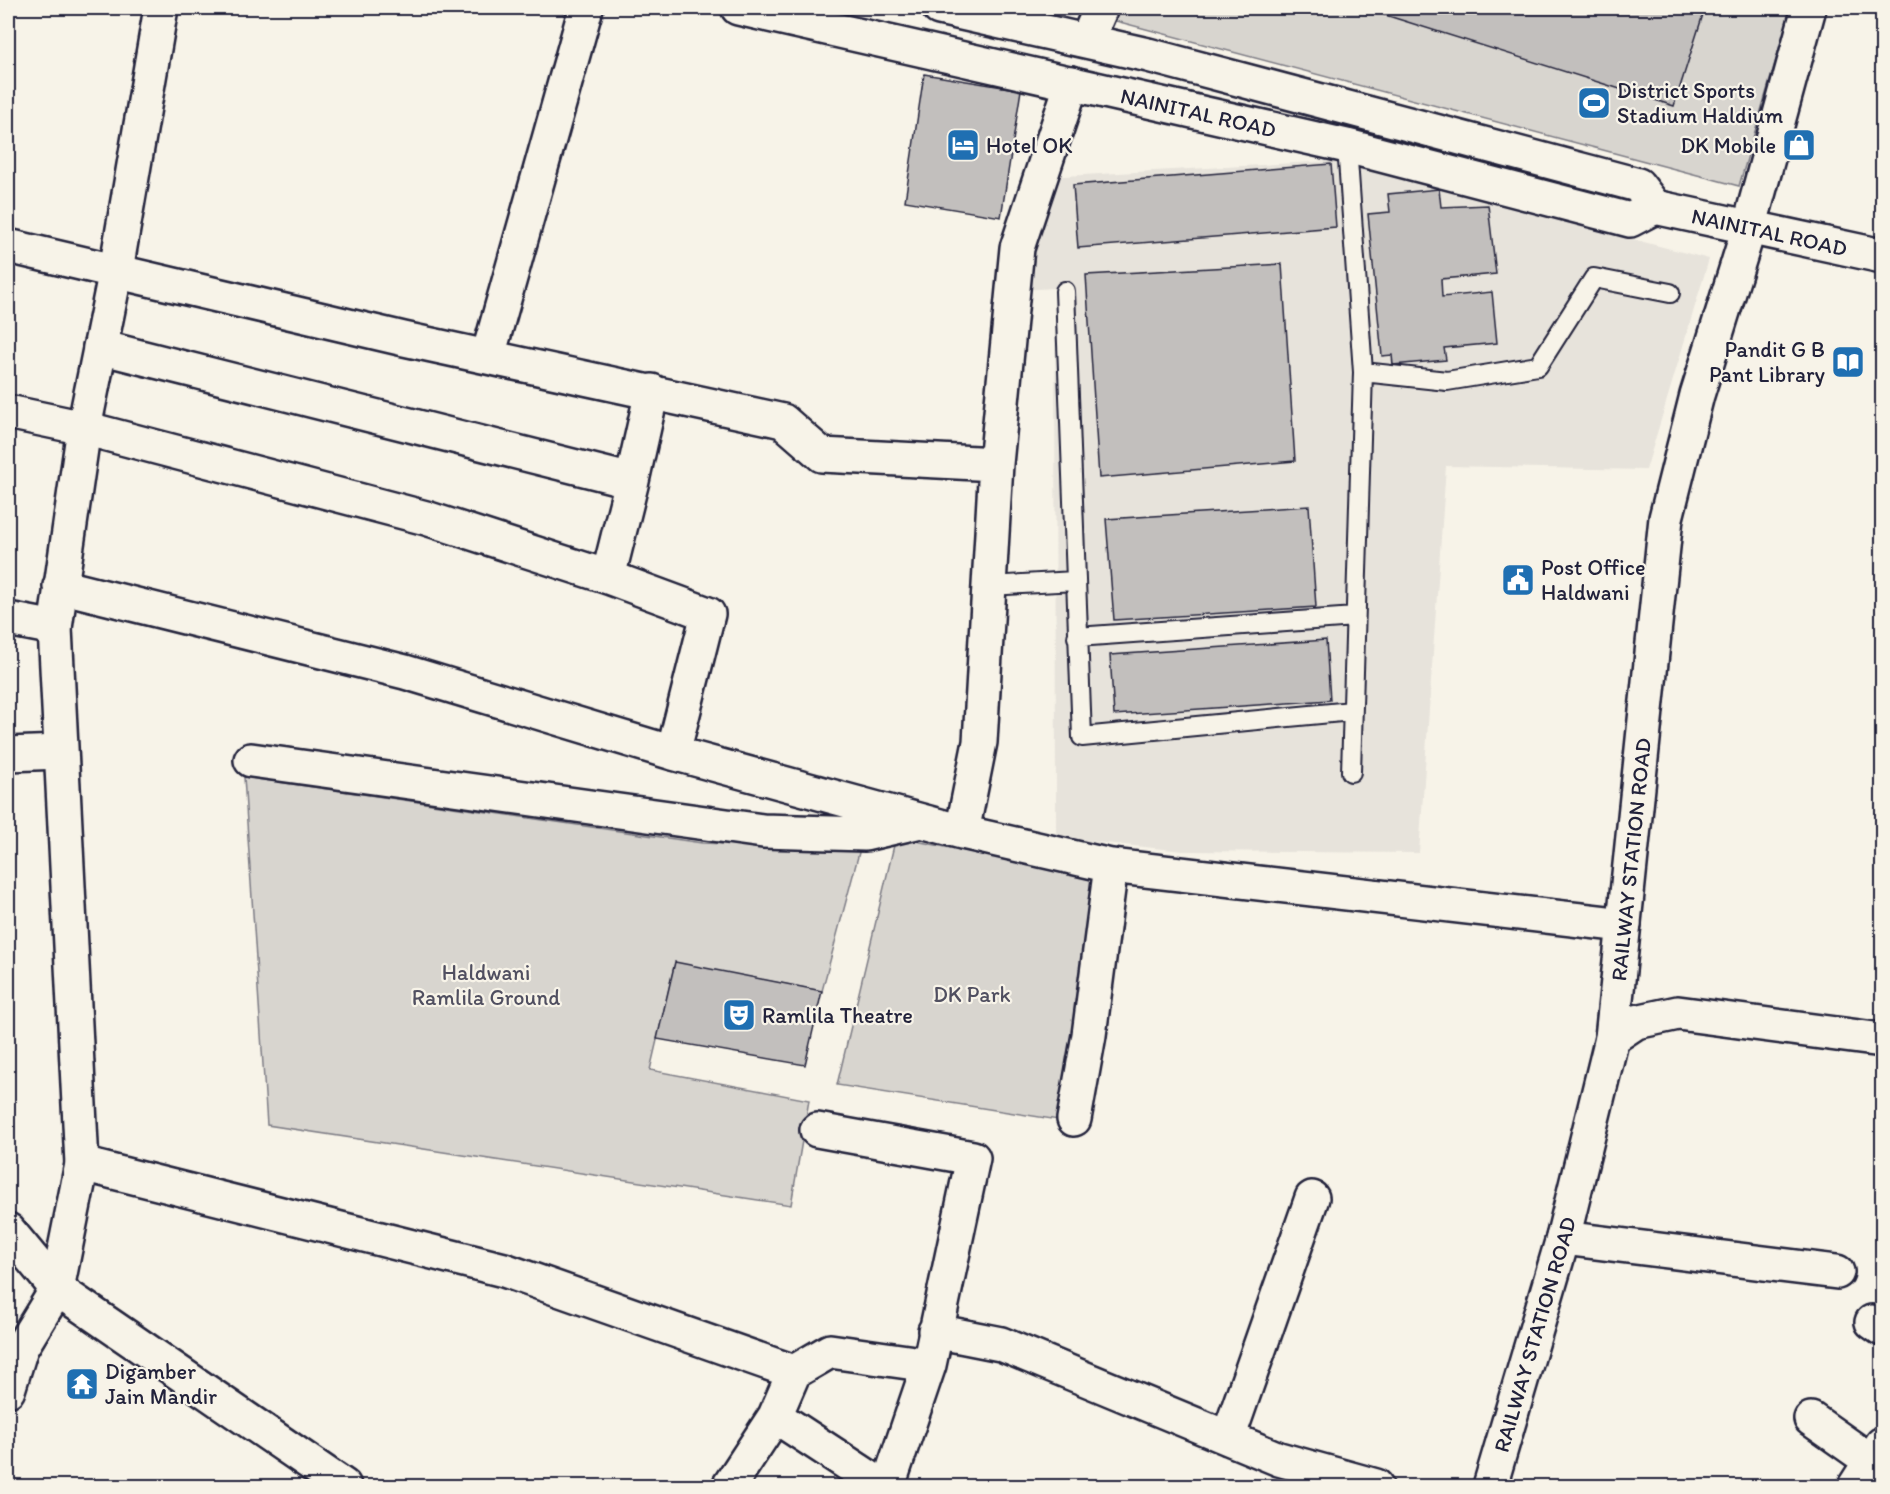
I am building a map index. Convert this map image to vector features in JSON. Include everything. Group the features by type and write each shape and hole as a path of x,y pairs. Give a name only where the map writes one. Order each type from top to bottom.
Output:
{"main road":[{"path":"8,1390 14,1350 57,1289 82,1164 55,628 84,428 116,270 161,8"},
{"path":"488,356 586,8"},
{"name":"NAINITAL ROAD","path":"738,8 1347,146 1630,220 1655,207"},
{"name":"NAINITAL ROAD","path":"939,8 1087,40 1638,185 1655,207 1882,256"},
{"path":"962,832 980,742 996,464 1017,248 1087,40 1101,8"},
{"name":"RAILWAY STATION ROAD","path":"1490,1486 1563,1238 1612,1038 1665,518 1697,395 1749,228 1809,8"},
{"path":"8,246 783,421 822,455 996,464"},
{"path":"100,347 632,481"},
{"path":"608,577 651,391"},
{"path":"8,412 84,428 426,518 608,577 708,614 673,753"},
{"path":"60,586 405,672 673,753 926,820 962,832 1111,866 1624,925"},
{"path":"8,619 55,628"},
{"path":"8,754 60,752"},
{"path":"251,760 763,831 865,834 926,820"},
{"path":"1074,1119 1089,1035 1111,866"},
{"path":"1612,1038 1636,1022 1678,1013 1882,1040"},
{"path":"817,1130 973,1158 929,1365 888,1486"},
{"path":"82,1164 504,1270 794,1372"},
{"path":"1228,1438 1312,1198"},
{"path":"8,1230 57,1289 344,1486"},
{"path":"1563,1238 1837,1272"},
{"path":"935,1331 1001,1344 1279,1459 1376,1486"},
{"path":"729,1486 775,1416 794,1372 830,1351 929,1365"},
{"path":"775,1416 882,1486"},
{"path":"1811,1419 1873,1465"}],"lane":[{"path":"1347,146 1363,372 1351,772"},
{"path":"1363,372 1447,381 1538,366 1594,278 1670,293"},
{"path":"1065,291 1082,737 1352,711"},
{"path":"989,586 1075,581"},
{"path":"1077,637 1355,617"}],"shaded area":[{"path":"1332,161 1709,259 1646,470 1446,466 1419,853 1183,851 1056,838 1055,288 1020,290 1047,177"}],"green space":[{"name":"District Sports Stadium Haldium","path":"1117,8 1791,8 1739,186 1112,20"},
{"name":"Haldwani Ramlila Ground","path":"244,777 702,843 860,849 822,991 675,963 650,1070 809,1100 791,1205 267,1125"},
{"name":"DK Park","path":"896,837 1100,878 1065,1121 837,1085"}],"building":[{"path":"1363,8 1705,8 1674,106"},
{"name":"Hotel OK","path":"924,74 1021,90 1001,217 905,201"},
{"path":"1331,164 1336,227 1078,248 1073,185"},
{"path":"1439,189 1441,207 1488,205 1496,274 1441,279 1442,297 1492,292 1497,343 1444,348 1446,360 1393,365 1392,355 1382,356 1368,214 1390,212 1388,194"},
{"path":"1282,264 1295,461 1099,478 1086,275"},
{"path":"1309,506 1316,607 1114,620 1106,519"},
{"path":"1326,640 1330,700 1114,715 1110,655"},
{"name":"Ramlila Theatre","path":"675,962 822,991 805,1065 657,1039"}],"place":[{"name":"District Sports Stadium Haldium","path":"1594,103"},
{"name":"Hotel OK","path":"963,145"},
{"name":"DK Mobile","path":"1799,145"},
{"name":"Pandit G B Pant Library","path":"1848,362"},
{"name":"Post Office Haldwani","path":"1518,580"},
{"name":"Ramlila Theatre","path":"739,1015"},
{"name":"Digamber Jain Mandir","path":"82,1384"}]}
